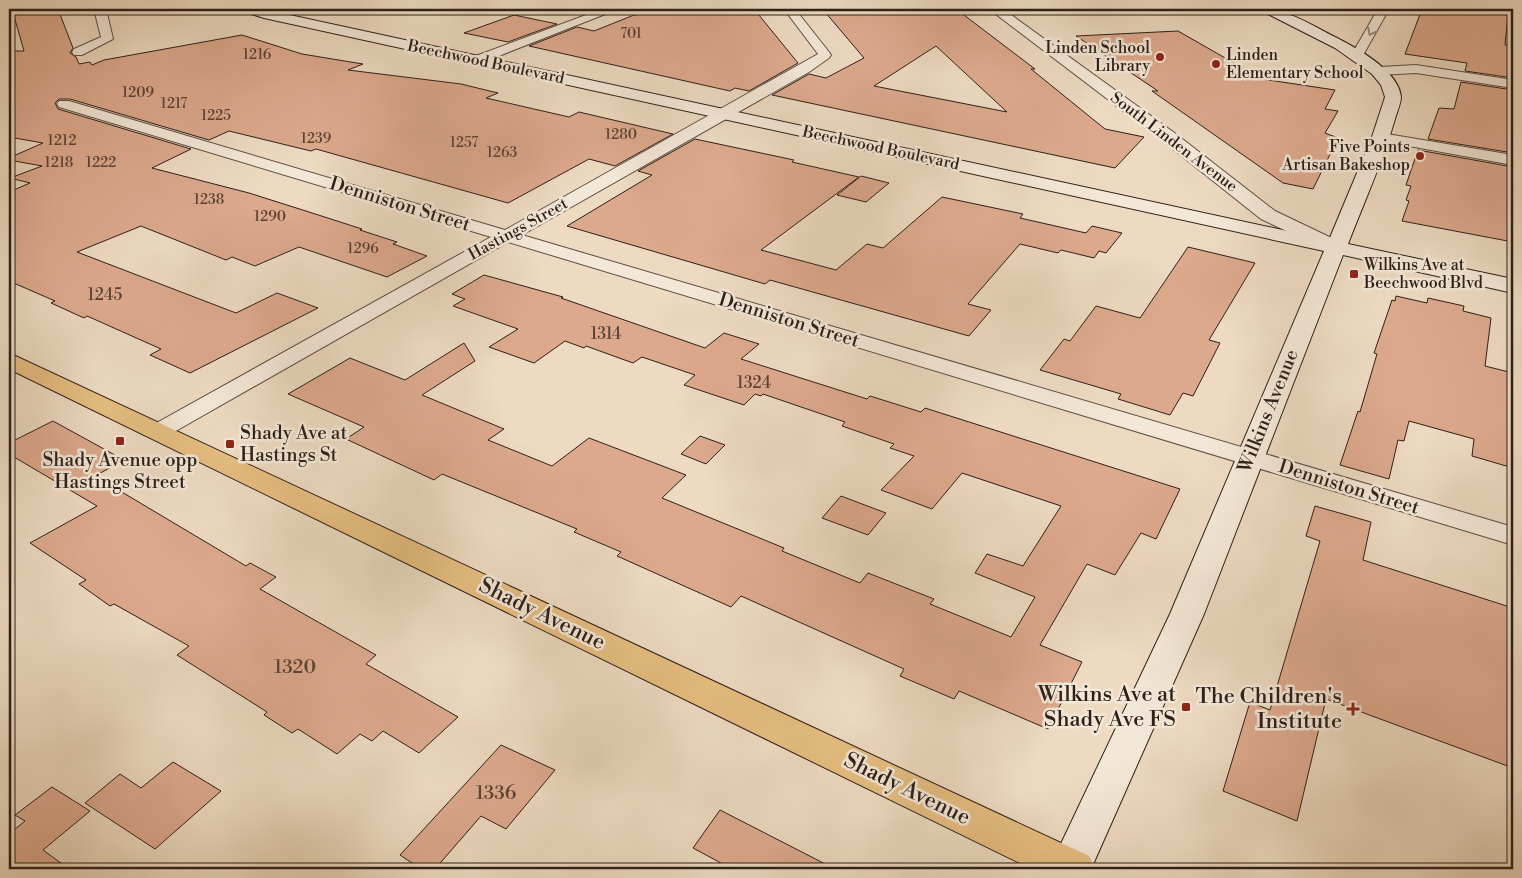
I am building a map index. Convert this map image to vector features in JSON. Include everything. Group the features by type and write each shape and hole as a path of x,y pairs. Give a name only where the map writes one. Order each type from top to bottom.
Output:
{"main road":[{"name":"Beechwood Boulevard","path":"250,9 264,14 1513,286"},
{"name":"South Linden Avenue","path":"995,9 1170,138 1268,215 1335,247"},
{"name":"Wilkins Avenue","path":"1072,869 1187,614 1381,137 1393,91 1380,71 1358,54 1264,9"},
{"name":"Shady Avenue","path":"9,360 1072,869"}],"street":[{"path":"78,52 107,39 100,9"},
{"path":"477,60 612,9"},
{"name":"Hastings Street","path":"159,431 804,69 825,55 788,9"},
{"path":"1358,54 1384,9"},
{"path":"1380,71 1416,69 1513,84"},
{"name":"Denniston Street","path":"64,104 1513,536"},
{"path":"1381,137 1513,160"}],"building":[{"path":"12,9 58,9 73,48 70,53 76,57 79,64 90,62 92,65 104,60 242,35 302,54 363,64 348,70 461,84 498,93 486,98 569,117 579,112 673,134 615,166 589,159 508,203 316,149 311,151 229,131 209,140 70,99 59,99 55,103 58,109 191,149 152,168 249,193 309,212 397,242 393,244 427,256 387,277 299,247 255,266 232,257 226,260 141,226 77,252 236,313 277,293 318,308 190,373 150,355 161,349 87,316 84,318 51,303 55,301 9,281 9,192 30,183 10,178 42,166 9,160 9,158 43,143 9,137 9,51 24,51"},
{"path":"698,9 754,9 798,63 749,91 735,88 730,91 529,46 577,27 594,31 634,15"},
{"path":"883,9 956,9 1035,69 1031,69 1105,129 1144,137 1115,168 772,95 809,74 826,78 864,58 825,12","holes":["936,46 1007,112 874,86"]},
{"path":"1422,9 1488,9 1487,12 1508,15 1505,45 1513,46 1513,78 1465,71 1467,63 1405,54"},
{"path":"514,15 557,24 508,42 464,33"},
{"path":"1178,31 1262,79 1335,90 1325,109 1338,111 1325,133 1338,138 1313,189 1283,183 1152,91 1158,91 1076,36"},
{"path":"1461,82 1513,90 1513,153 1428,139 1439,108 1454,109"},
{"path":"695,139 794,160 792,162 859,177 761,250 836,270 867,244 883,248 942,197 1023,214 1020,218 1086,233 1092,226 1122,233 1106,253 1099,251 1094,258 1061,250 1058,253 1020,244 968,304 991,310 969,336 770,280 765,284 567,226 652,175 638,171"},
{"path":"1418,150 1513,167 1513,242 1402,221 1409,201 1406,200 1411,186 1406,185"},
{"path":"861,176 889,183 866,202 837,195"},
{"path":"1188,247 1255,263 1209,340 1220,343 1193,396 1183,393 1170,415 1118,399 1121,394 1040,370 1064,339 1070,341 1096,306 1140,318"},
{"path":"484,275 563,297 561,298 705,348 724,333 759,344 741,359 867,399 870,396 921,412 925,408 1180,489 1156,539 1141,533 1115,575 1087,564 1040,645 1082,662 1048,729 959,691 954,699 900,676 904,669 741,596 731,607 617,556 621,552 574,532 577,529 442,474 434,480 346,439 364,427 288,394 350,358 405,380 464,343 475,361 422,395 504,429 488,440 552,466 589,438 686,475 662,498 784,548 782,551 860,583 868,573 934,599 930,604 1011,637 1035,597 975,573 987,554 1023,566 1061,506 962,473 932,509 881,490 914,456 890,448 894,444 842,426 845,422 763,394 761,396 755,394 744,405 684,385 695,375 642,357 633,363 586,346 584,348 565,341 534,363 489,347 518,329 453,306 465,299 452,294"},
{"path":"1396,296 1427,303 1428,298 1464,306 1463,311 1491,318 1485,366 1513,373 1513,468 1472,456 1474,439 1409,421 1404,441 1398,440 1389,479 1340,465 1358,411 1360,412 1377,354 1374,353 1392,300 1395,301"},
{"path":"53,421 124,460 95,476 246,566 250,563 276,577 260,589 376,655 366,664 458,717 419,753 383,731 372,741 360,734 337,754 298,729 292,733 264,715 267,712 177,655 189,646 114,604 110,606 79,584 86,580 30,543 97,506 9,454 9,443"},
{"path":"700,436 725,445 706,464 681,454"},
{"path":"841,496 886,513 868,535 822,518"},
{"path":"1315,506 1371,522 1363,560 1513,608 1513,768 1326,699 1297,821 1223,791 1250,702 1270,710 1320,541 1306,536"},
{"path":"501,745 555,770 506,829 481,816 435,869 421,869 400,855"},
{"path":"173,762 221,791 155,849 85,803 120,774 141,788"},
{"path":"52,787 90,811 43,850 69,869 9,869 9,834 25,821 15,815"},
{"path":"720,810 835,869 732,869 693,848"}],"place":[{"name":"Linden School Library","path":"1160,57"},
{"name":"Linden Elementary School","path":"1216,64"},
{"name":"Five Points Artisan Bakeshop","path":"1420,156"},
{"name":"Wilkins Ave at Beechwood Blvd","path":"1354,274"},
{"name":"Shady Avenue opp Hastings Street","path":"120,441"},
{"name":"Shady Ave at Hastings St","path":"230,444"},
{"name":"Wilkins Ave at Shady Ave FS","path":"1186,707"},
{"name":"The Children's Institute","path":"1353,709"}]}
